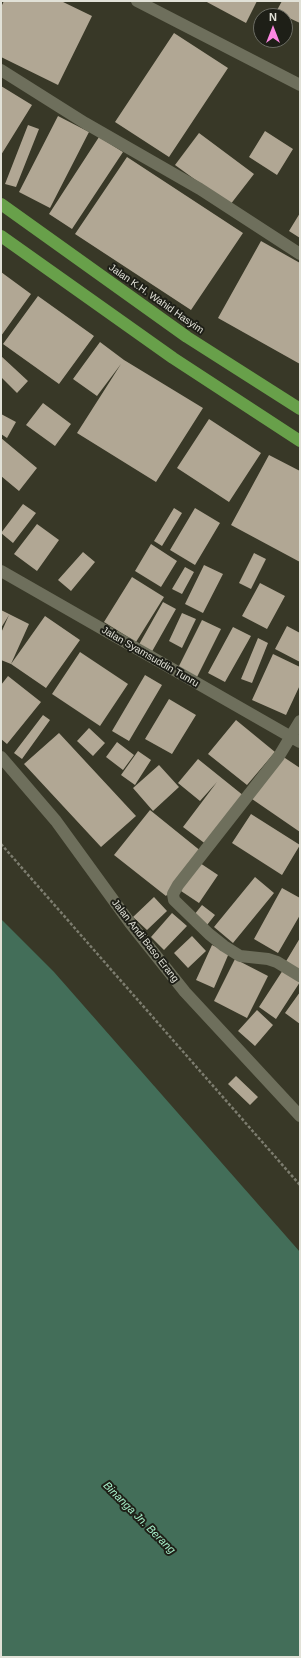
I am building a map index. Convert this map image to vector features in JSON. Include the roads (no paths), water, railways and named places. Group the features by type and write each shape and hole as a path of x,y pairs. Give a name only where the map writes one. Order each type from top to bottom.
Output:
{"highway":[{"name":"Jalan K.H. Wahid Hasyim","path":"1,204 187,337 300,409"},
{"path":"1,236 173,358 300,441"}],"street":[{"path":"137,1 300,85"},
{"path":"1,70 84,123 200,189 300,254"},
{"name":"Jalan Syamsuddin Tunru","path":"1,571 256,718 296,739"},
{"path":"300,721 296,739 178,885 173,894 174,900 209,934 224,946 240,956 268,959 277,962 300,976"},
{"name":"Jalan Andi Baso Erang","path":"1,757 56,821 130,923 186,992 300,1116"}],"water":[{"name":"Binanga Jn. Berang","path":"1,919 54,972 300,1252 300,1657 1,1657"}]}
